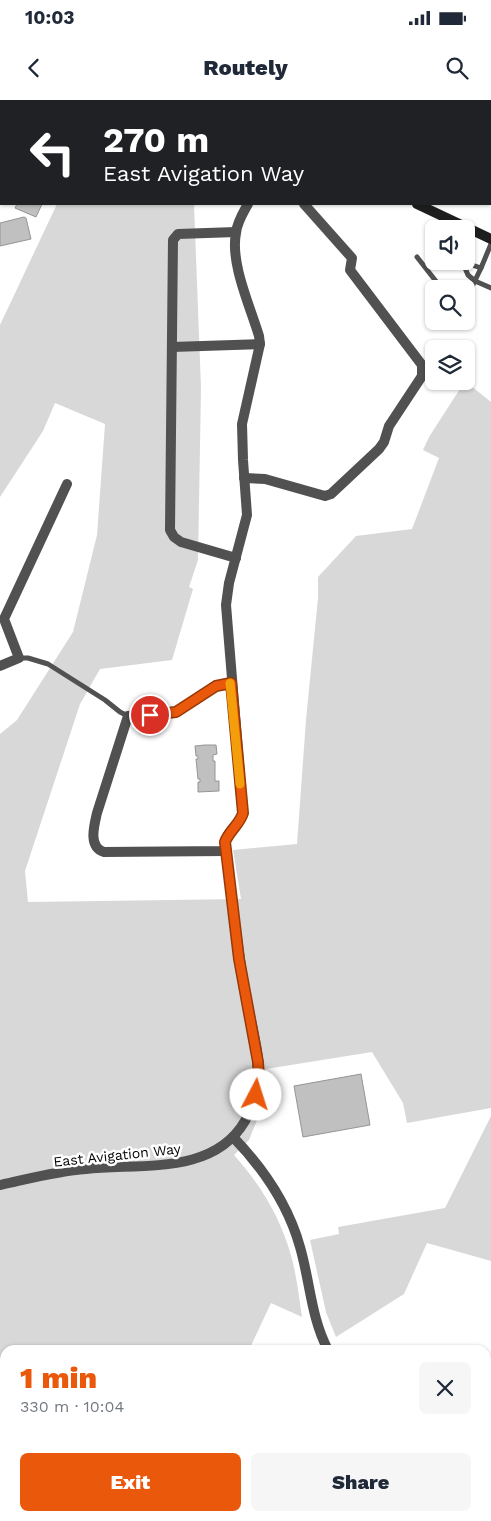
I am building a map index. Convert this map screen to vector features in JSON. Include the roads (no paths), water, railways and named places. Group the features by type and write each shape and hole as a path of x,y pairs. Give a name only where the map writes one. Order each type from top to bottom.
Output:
{"main road":[{"path":"419,205 446,220"},
{"path":"475,233 491,239"}],"street":[{"path":"172,347 260,344 234,249 241,215 247,205"},
{"path":"244,478 265,478 325,496 331,494 379,449 384,442 389,426 422,376 422,365 350,270 352,258 305,205"},
{"path":"236,232 178,234 173,240 170,530 174,537 181,542 236,558"},
{"name":"East Avigation Way","path":"226,851 225,842 229,832 241,819 243,813 231,683 232,662 226,594 247,514 242,424 260,344"},
{"path":"0,666 19,658 4,618 66,484"},
{"path":"226,851 104,852 98,850 94,844 96,819 128,716 176,712 216,686 231,683"},
{"name":"East Avigation Way","path":"0,1185 83,1169 185,1162 211,1153 233,1138 251,1110 259,1079 258,1062 239,959 232,899"},
{"path":"233,1138 264,1173 288,1214 300,1248 318,1326 326,1345"}],"lane":[{"path":"476,281 491,244"},
{"path":"416,257 435,280"},
{"path":"475,266 481,268"},
{"path":"466,270 468,275 476,281 491,288"},
{"path":"19,658 28,658 48,664 128,716"},
{"name":"East Avigation Way","path":"226,851 232,899"}]}
